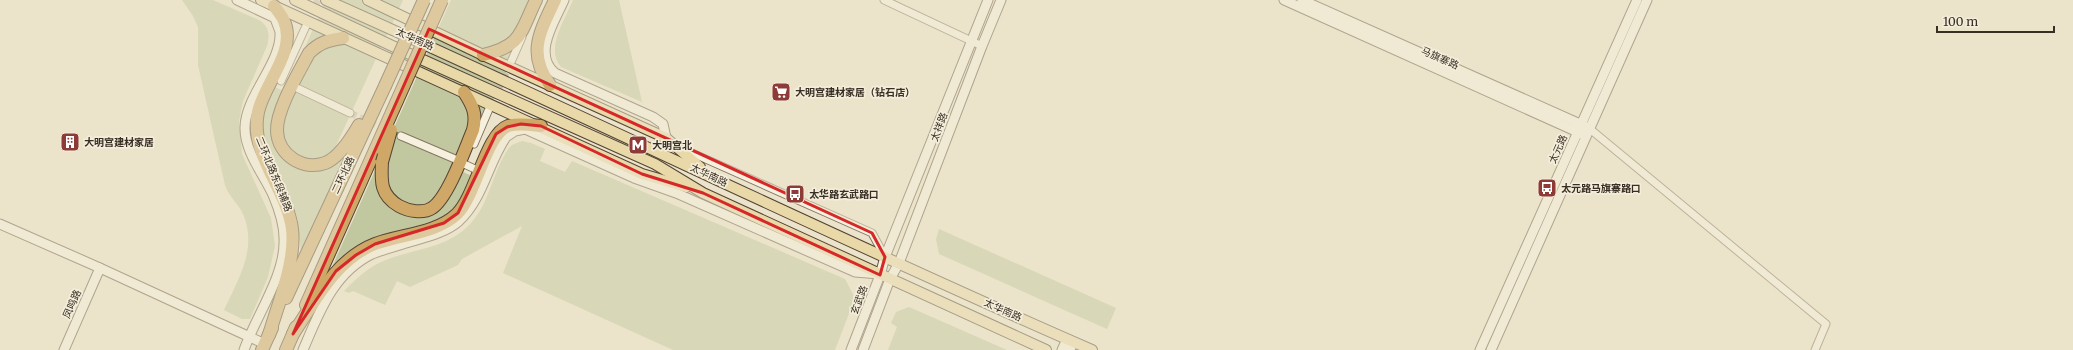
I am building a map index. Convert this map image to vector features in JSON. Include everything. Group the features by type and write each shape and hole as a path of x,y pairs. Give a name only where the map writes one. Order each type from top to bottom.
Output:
{"highway":[{"name":"二环北路","path":"265,343 424,0"},
{"name":"二环北路","path":"286,349 442,0"},
{"path":"550,85 542,74 536,56 538,37 555,0"},
{"path":"484,55 500,51 510,46 518,39 533,2"},
{"path":"265,343 294,243 288,210 257,142 256,129 258,111 286,47 287,35 284,21 274,6"},
{"path":"343,38 328,40 317,45 309,53 280,116 277,130 278,141 283,151 295,162 308,164 325,163 346,146 385,86"},
{"path":"401,92 382,162 381,185 386,197 404,209 420,212 431,209 443,198 476,120 474,107 464,92"},
{"path":"293,334 336,271 356,255 375,244 444,223 458,213 468,197 496,134 507,127 514,125 541,126"}],"main road":[{"name":"二环北路东段辅路","path":"237,0 275,18 280,32 276,51 267,74 247,114 245,129 256,165 273,196 280,218 284,242 280,266 248,337 244,350"},
{"path":"261,0 541,126 642,174 703,193"},
{"name":"太华南路","path":"295,0 403,52 655,164 703,193 1046,350"},
{"name":"太华南路","path":"326,0 566,108 1070,344 1092,350"},
{"path":"368,0 666,138 710,176"},
{"path":"564,0 556,13 544,51 548,67 555,73 653,117 663,124 666,138"},
{"name":"太祥路","path":"885,257 970,41 988,0"},
{"name":"太祥路","path":"899,263 1001,0"},
{"name":"马旗寨路","path":"1284,0 1584,130"},
{"name":"马旗寨路","path":"1302,0 1584,130"},
{"name":"太元路","path":"1491,350 1637,0"},
{"name":"太元路","path":"1480,350 1647,0"},
{"path":"303,350 328,294 346,272 372,254 438,234 457,222 467,213 474,202 486,173 506,137 515,131 525,129 634,178 676,193 855,272 880,274"},
{"path":"0,224 100,268 248,337 265,343"},
{"name":"玄武路","path":"851,350 885,257"},
{"path":"863,350 890,279 899,263"},
{"name":"凤鸣路","path":"64,350 100,268"},
{"path":"1062,350 1070,344"}],"street":[{"path":"884,0 982,46"},
{"path":"510,62 533,2 545,9"},
{"path":"288,84 279,80 306,26"},
{"path":"298,88 350,113"},
{"path":"475,169 464,164 490,109"},
{"path":"1584,130 1826,324 1815,350"},
{"path":"401,136 455,159"},
{"path":"674,144 872,233 885,257"}],"highlighted area":[{"path":"429,29 872,233 885,257 880,275 703,193 642,174 541,126 521,124 507,127 496,134 458,213 444,223 375,244 356,255 336,271 293,334"}],"green space":[{"path":"182,0 213,0 259,20 265,25 268,31 267,46 243,101 239,121 242,154 271,218 275,246 268,277 250,319 242,319 224,310 244,264 248,239 247,227 241,210 225,185 198,65 198,27 193,16"},
{"path":"326,0 403,0 335,148 345,158 301,253 297,216 264,141 263,120 275,87 285,92"},
{"path":"451,0 539,0 461,171 472,176 458,204 442,218 379,238 332,267"},
{"path":"573,0 619,0 642,102 561,67 555,51 556,43 561,25"},
{"path":"522,141 545,149 540,161 565,172 572,161 845,279 855,298 835,350 673,350 503,273 522,226 462,259 458,265 410,287 397,281 385,305 353,291 349,293 344,291 363,273 377,264 400,255 434,246 456,236 466,228 474,220 480,210 498,168 509,148"},
{"path":"939,229 1116,308 1107,329 939,254 936,239"},
{"path":"909,307 1007,350 888,350 897,327 891,323 896,312"}],"tunnel":[{"path":"307,24 318,0"},
{"path":"490,108 510,63"},
{"path":"350,113 401,136"}],"place":[{"name":"大明宫建材家居（钻石店）","path":"781,92"},
{"name":"大明宫建材家居","path":"70,142"},
{"name":"大明宫北","path":"638,145"},
{"name":"太元路马旗寨路口","path":"1547,188"},
{"name":"太华路玄武路口","path":"795,194"}]}
